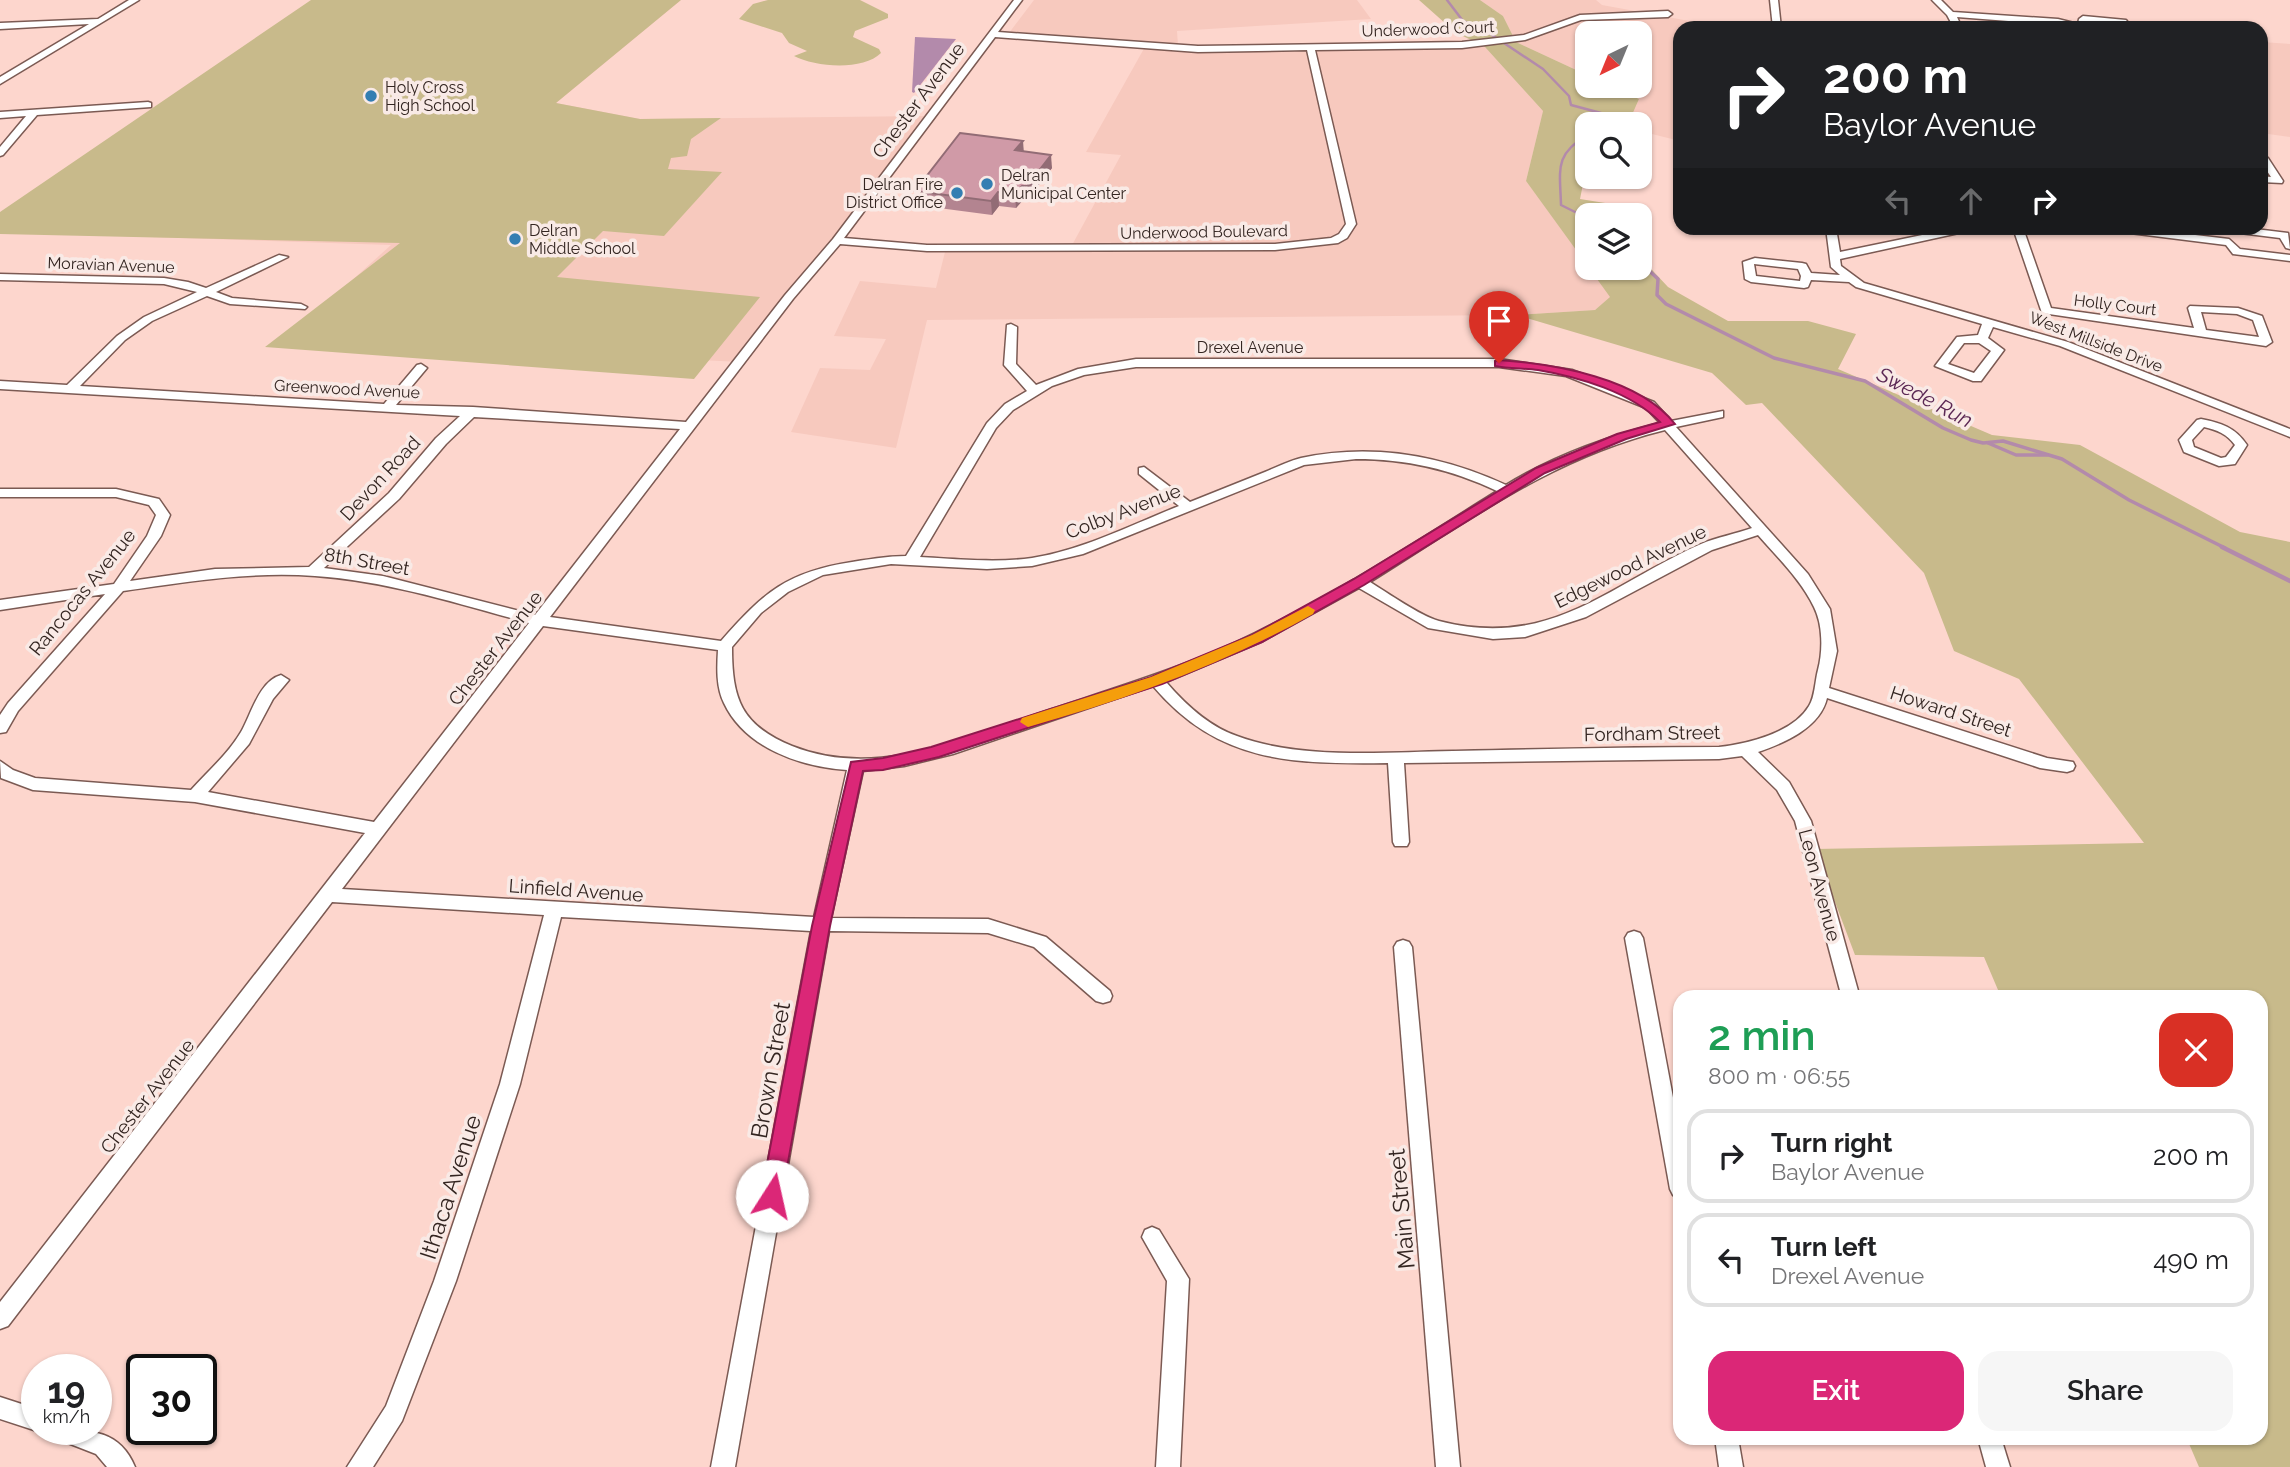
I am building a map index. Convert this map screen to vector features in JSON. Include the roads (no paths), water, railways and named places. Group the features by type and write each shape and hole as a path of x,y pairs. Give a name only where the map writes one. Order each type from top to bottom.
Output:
{"street":[{"path":"0,81 135,0"},
{"name":"Chester Avenue","path":"0,1319 789,297 837,241 1018,0"},
{"path":"1774,0 1776,21"},
{"path":"1936,0 1954,21"},
{"name":"Underwood Court","path":"1310,46 1495,42 1525,37 1580,18 1668,14"},
{"path":"1951,14 2022,21"},
{"path":"0,26 99,21"},
{"path":"2083,21 2104,21"},
{"path":"995,31 1158,48 1310,46"},
{"name":"Underwood Boulevard","path":"837,241 988,249 1275,247 1334,241 1343,236 1352,224 1310,46"},
{"path":"0,115 148,105"},
{"path":"0,153 34,113"},
{"path":"2268,165 2278,181 2268,180"},
{"path":"2268,233 2284,235 2290,246"},
{"path":"1831,235 1836,267 1849,279"},
{"path":"1833,257 1935,235"},
{"name":"Holly Court","path":"2020,235 2046,311 2266,342 2258,318 2238,311 2194,308 2201,332"},
{"path":"2172,235 2230,242"},
{"path":"2226,235 2237,252 2290,258"},
{"path":"70,390 121,338 148,319 201,292 283,257"},
{"path":"1748,262 1802,265 1807,276 1804,285 1751,279 1748,262"},
{"name":"West Millside Drive","path":"1807,276 1849,279 1890,295 2076,348 2238,415 2290,433"},
{"name":"Moravian Avenue","path":"0,277 164,281 184,284 230,301 301,307"},
{"path":"1982,339 1989,322"},
{"path":"1011,327 1010,365 1033,390"},
{"name":"Drexel Avenue","path":"911,560 991,426 1009,407 1033,390 1082,372 1136,363 1499,363 1539,367 1596,381 1650,405 1669,424"},
{"path":"387,408 421,368"},
{"name":"Greenwood Avenue","path":"0,385 692,426"},
{"name":"Devon Road","path":"313,571 387,503 440,441 473,411"},
{"path":"725,646 726,681 732,705 751,729 780,748 809,759 856,766 883,764 933,752 1156,680 1257,639 1359,582 1507,491 1580,451 1669,424 1719,414"},
{"path":"2217,442 2223,430 2228,429 2238,415"},
{"name":"Fordham Street","path":"1156,680 1179,707 1211,731 1232,741 1254,748 1318,755 1396,758 1746,750 1767,743 1802,724 1817,707 1823,691 1830,650 1823,609 1803,578 1669,424"},
{"name":"Colby Avenue","path":"725,646 756,610 783,589 820,571 891,560 987,565 1032,562 1078,551 1301,462 1353,454 1435,461 1472,473 1507,491"},
{"path":"1144,471 1187,506"},
{"name":"Rancocas Avenue","path":"0,493 116,493 154,502 163,515 158,531 117,587 13,708 0,728"},
{"name":"Edgewood Avenue","path":"1359,582 1433,625 1493,634 1525,632 1581,614 1707,547 1762,530"},
{"name":"8th Street","path":"0,605 215,573 313,571 383,580 541,621 725,646"},
{"path":"195,796 239,747 266,695 281,680"},
{"name":"Howard Street","path":"1823,691 2046,764 2067,766"},
{"name":"Leon Avenue","path":"1746,750 1783,786 1803,821 1849,990"},
{"path":"1396,758 1401,842"},
{"name":"Brown Street","path":"723,1467 821,926 856,766"},
{"path":"0,767 7,774 33,784 195,796 379,829"},
{"name":"Linfield Avenue","path":"328,895 821,926 988,926 1040,942 1103,996"},
{"name":"Ithaca Avenue","path":"359,1467 394,1413 444,1281 510,1084 554,909"},
{"path":"1634,938 1673,1151"},
{"name":"Main Street","path":"1403,947 1448,1467"},
{"path":"1152,1237 1178,1279 1168,1467"},
{"path":"0,1408 21,1415"},
{"path":"99,1445 123,1467"},
{"path":"1727,1445 1731,1467"},
{"path":"1991,1445 1998,1467"}],"waterway":[{"name":"Swede Run","path":"1447,0 1463,21 1489,33 1543,69 1569,96 1571,105 1597,112"},
{"name":"Swede Run","path":"1575,143 1564,156 1560,172 1561,205 1575,212"},
{"name":"Swede Run","path":"1652,273 1658,279 1657,295 1666,304 1774,358 1865,381 1943,428 1971,440 1983,443 2003,441 2062,459 2129,500 2225,548"},
{"path":"1988,443 2016,455 2047,455"},
{"name":"Swede Run","path":"2222,547 2290,581"}],"place":[{"name":"Holy Cross High School","path":"371,96"},
{"name":"Delran Municipal Center","path":"987,184"},
{"name":"Delran Fire District Office","path":"957,193"},
{"name":"Delran Middle School","path":"515,239"}]}
